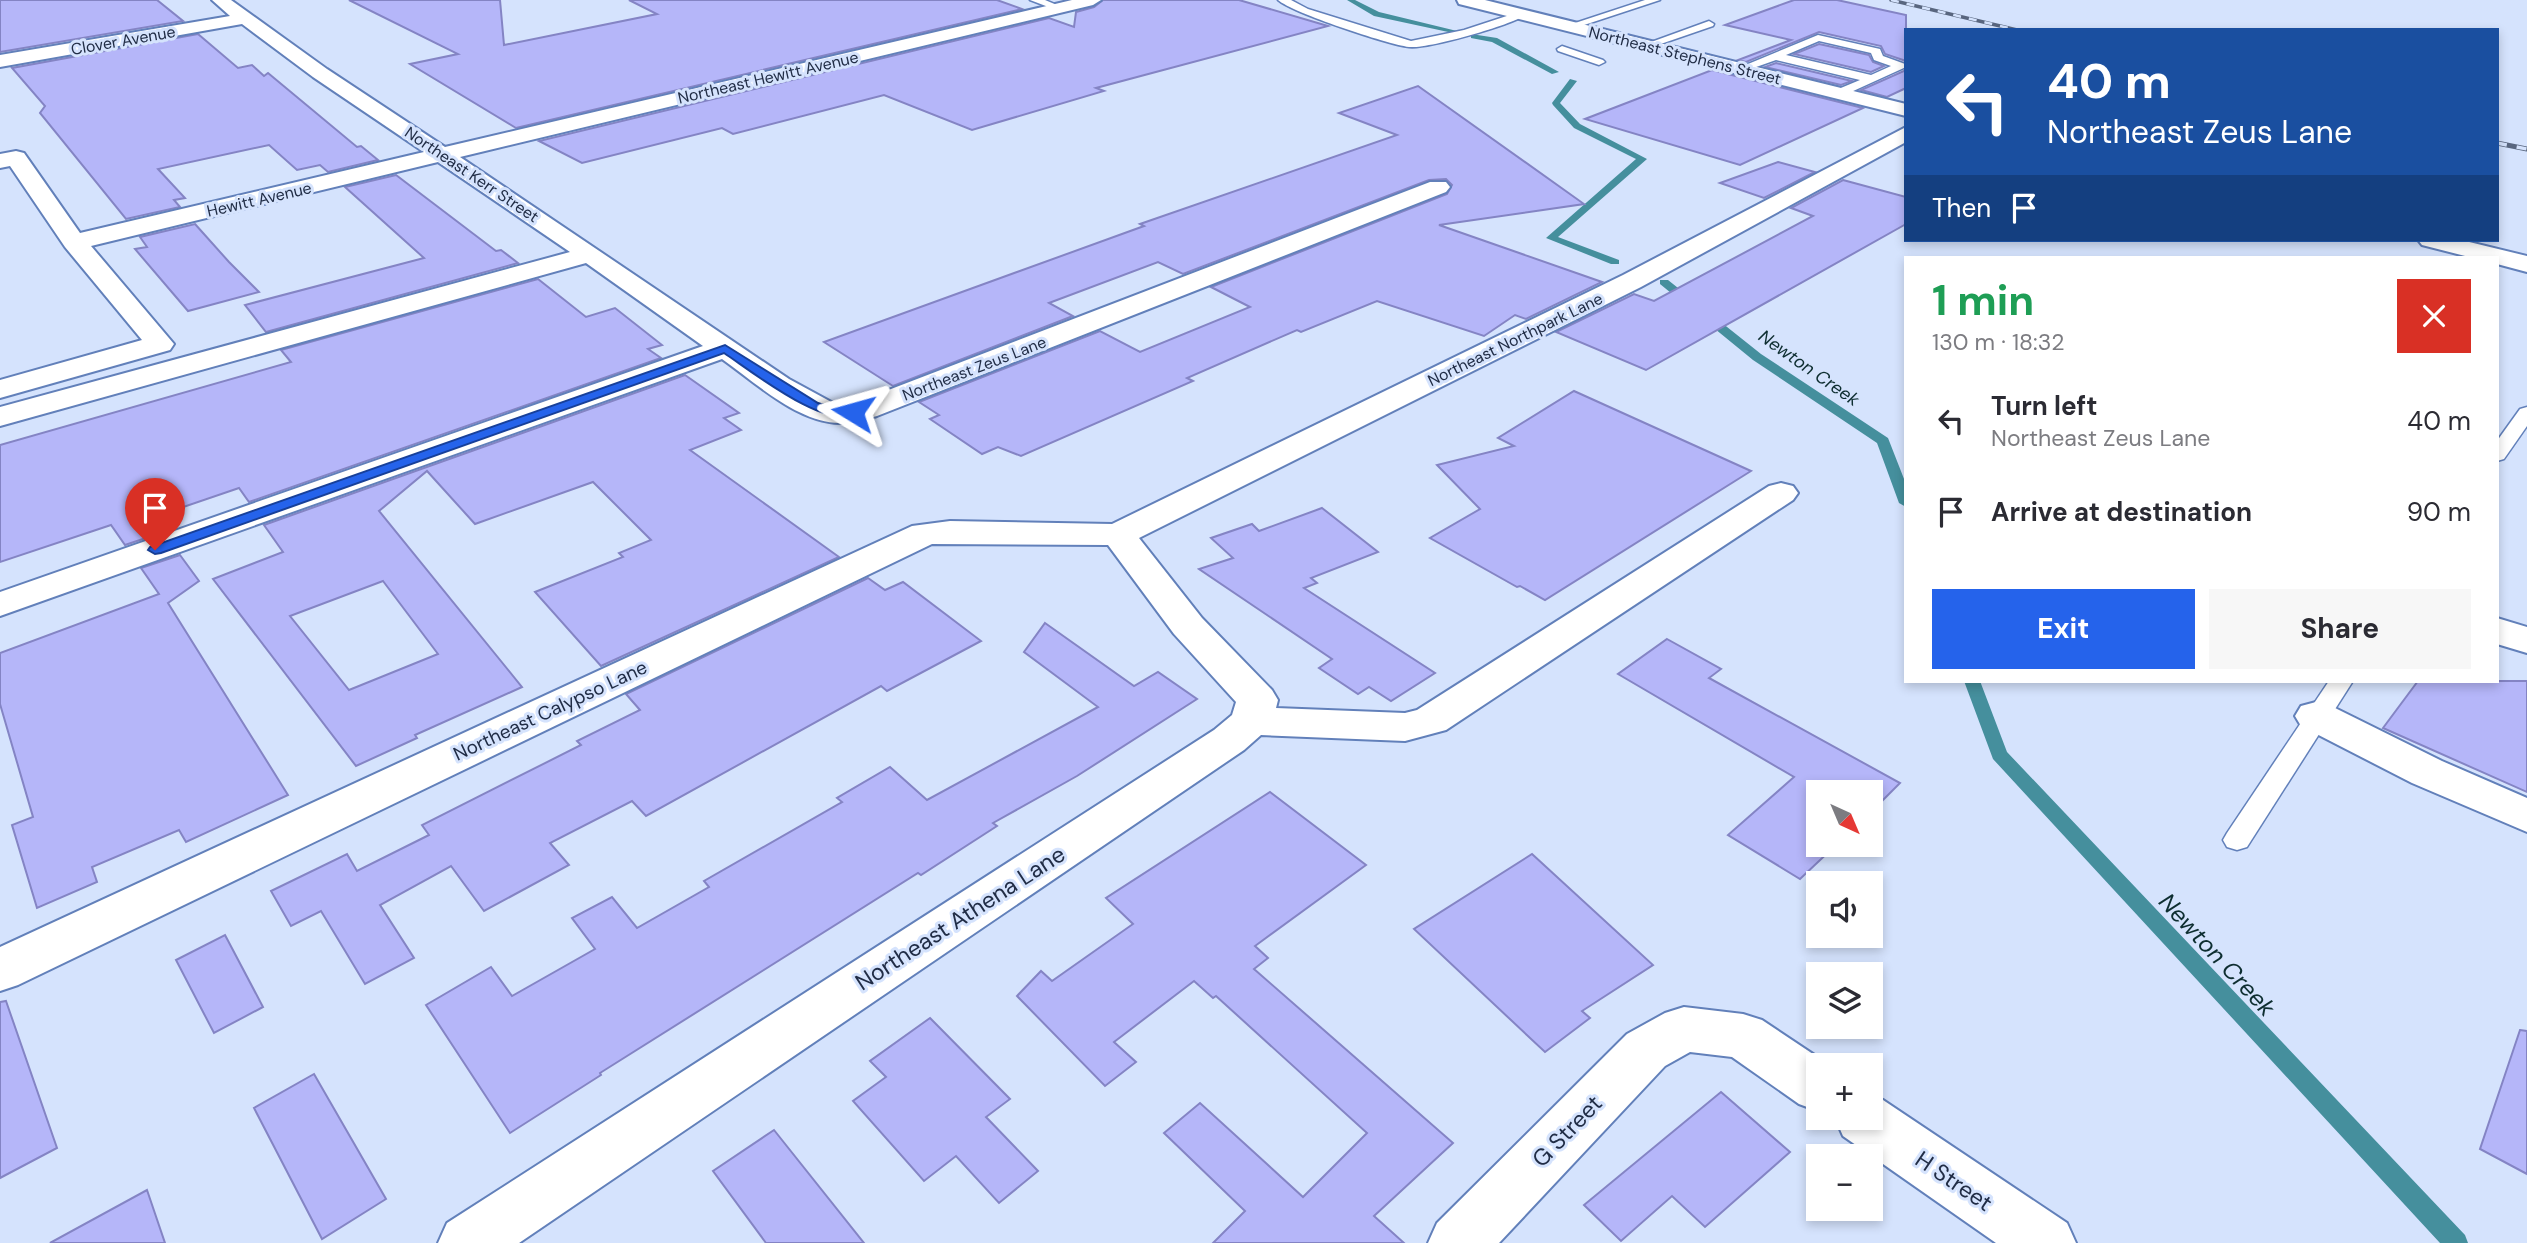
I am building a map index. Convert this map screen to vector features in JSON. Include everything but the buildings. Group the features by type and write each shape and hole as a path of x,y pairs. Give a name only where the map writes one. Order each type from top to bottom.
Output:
{"street":[{"name":"Northeast Kerr Street","path":"221,0 320,73 725,348"},
{"name":"Northeast Hewitt Avenue","path":"444,155 1093,0"},
{"name":"Northeast Stephens Street","path":"1465,0 1904,109"},
{"name":"Clover Avenue","path":"0,61 246,18"},
{"name":"Northeast Northpark Lane","path":"1118,535 1632,281 1904,134"},
{"name":"Hewitt Avenue","path":"74,242 444,155"},
{"path":"0,161 16,158 74,242 182,367"},
{"name":"Northeast Zeus Lane","path":"725,348 814,406 832,413 853,412 876,406 1438,187"},
{"path":"2439,242 2495,256"},
{"path":"0,417 590,254"},
{"path":"2499,257 2527,264"},
{"path":"0,389 160,344"},
{"path":"0,605 725,348"},
{"path":"1118,535 1188,626 1257,700 1251,721 1405,727 1431,720 1781,493"},
{"name":"Northeast Calypso Lane","path":"0,970 925,534 950,532 1118,535"},
{"path":"2499,631 2527,641"},
{"path":"2316,716 2427,772 2527,816"},
{"name":"Northeast Athena Lane","path":"468,1243 1229,740 1251,721"},
{"name":"G Street","path":"1458,1243 1646,1050 1684,1029 1743,1036 1806,1079"},
{"name":"H Street","path":"1881,1130 2046,1243"}],"lane":[{"path":"1035,0 1059,8"},
{"path":"1283,0 1304,11 1410,44 1466,33 1522,14"},
{"path":"1571,26 1655,0"},
{"path":"1648,45 1709,24"},
{"path":"1742,69 1818,38 1877,51 1878,58 1901,66 1839,93"},
{"path":"1794,48 1814,53"},
{"path":"1562,49 1599,62"},
{"path":"1775,56 1872,79"},
{"path":"1852,61 1891,71"},
{"path":"2499,452 2527,413"},
{"path":"2237,840 2339,683"}],"waterway":[{"name":"Newton Creek","path":"1350,0 1377,14 1453,31"},
{"name":"Newton Creek","path":"1474,36 1494,40 1555,72"},
{"name":"Newton Creek","path":"1573,81 1556,103 1577,126 1642,159 1551,238 1615,262"},
{"name":"Newton Creek","path":"1664,282 1757,357 1883,441 1904,498"},
{"name":"Newton Creek","path":"1973,683 1999,755 2456,1243"}],"railway":[{"path":"1891,0 2009,28"},
{"path":"2499,143 2527,149"}],"route":[{"path":"155,550 725,348 814,406 832,413 853,412"}]}
